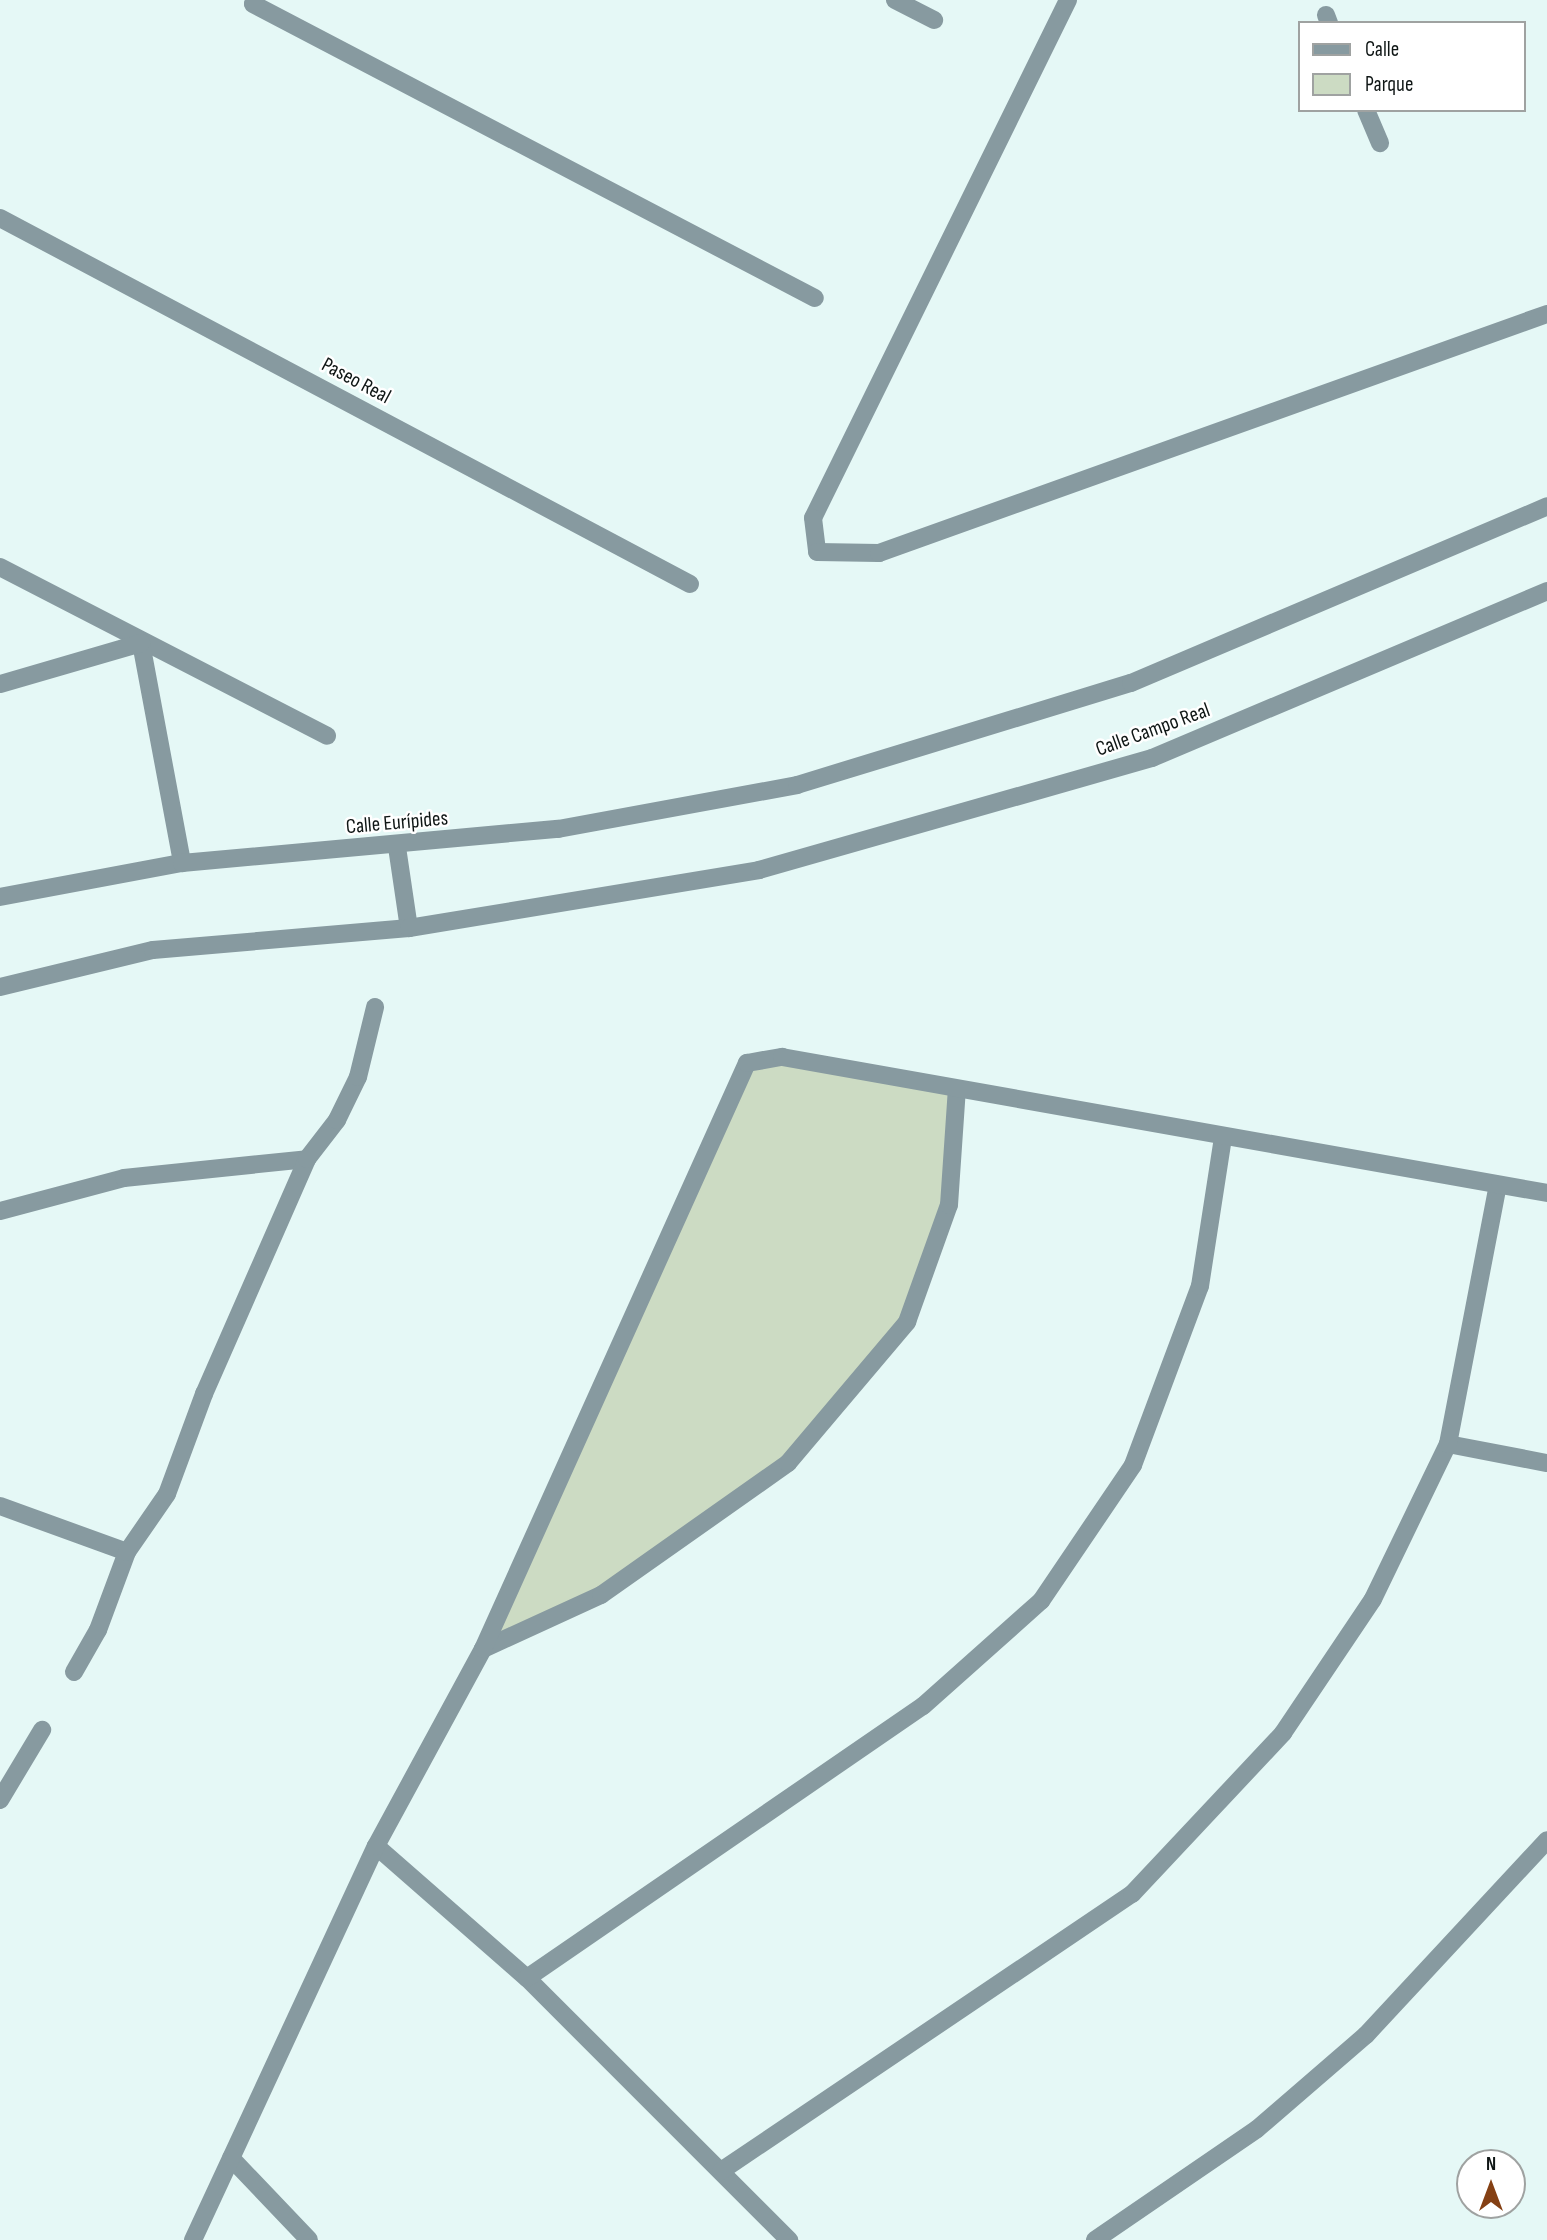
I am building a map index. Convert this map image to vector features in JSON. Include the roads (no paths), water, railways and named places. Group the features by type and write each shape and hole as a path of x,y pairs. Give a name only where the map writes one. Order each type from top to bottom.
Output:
{"street":[{"path":"895,0 934,20"},
{"path":"1068,0 813,517 817,552 879,553 1547,314"},
{"path":"251,1 815,298"},
{"path":"1367,112 1380,143"},
{"name":"Paseo Real","path":"0,218 690,584"},
{"name":"Calle Eurípides","path":"0,897 182,863 397,847 558,829 797,785 1131,682 1547,506"},
{"path":"0,567 141,643 327,736"},
{"name":"Calle Campo Real","path":"410,928 759,870 1152,758 1547,591"},
{"path":"0,684 141,643"},
{"path":"141,643 182,863"},
{"path":"0,987 153,950 410,928 397,847"},
{"path":"74,1672 98,1630 127,1552 167,1494 204,1394 307,1159 337,1120 358,1077 374,1007"},
{"path":"193,2240 376,1846 483,1649 747,1063 782,1057 1547,1193"},
{"path":"483,1649 601,1595 788,1463 907,1322 949,1205 957,1089"},
{"path":"527,1978 923,1706 1041,1601 1133,1465 1200,1286 1223,1136"},
{"path":"0,1211 124,1178 307,1159"},
{"path":"721,2171 1132,1894 1283,1734 1373,1599 1448,1444 1498,1185"},
{"path":"1448,1444 1547,1463"},
{"path":"0,1506 127,1552"},
{"path":"0,1800 42,1730"},
{"path":"1095,2240 1257,2129 1366,2035 1547,1839"},
{"path":"376,1846 527,1978 789,2240"},
{"path":"232,2158 309,2240"}]}
